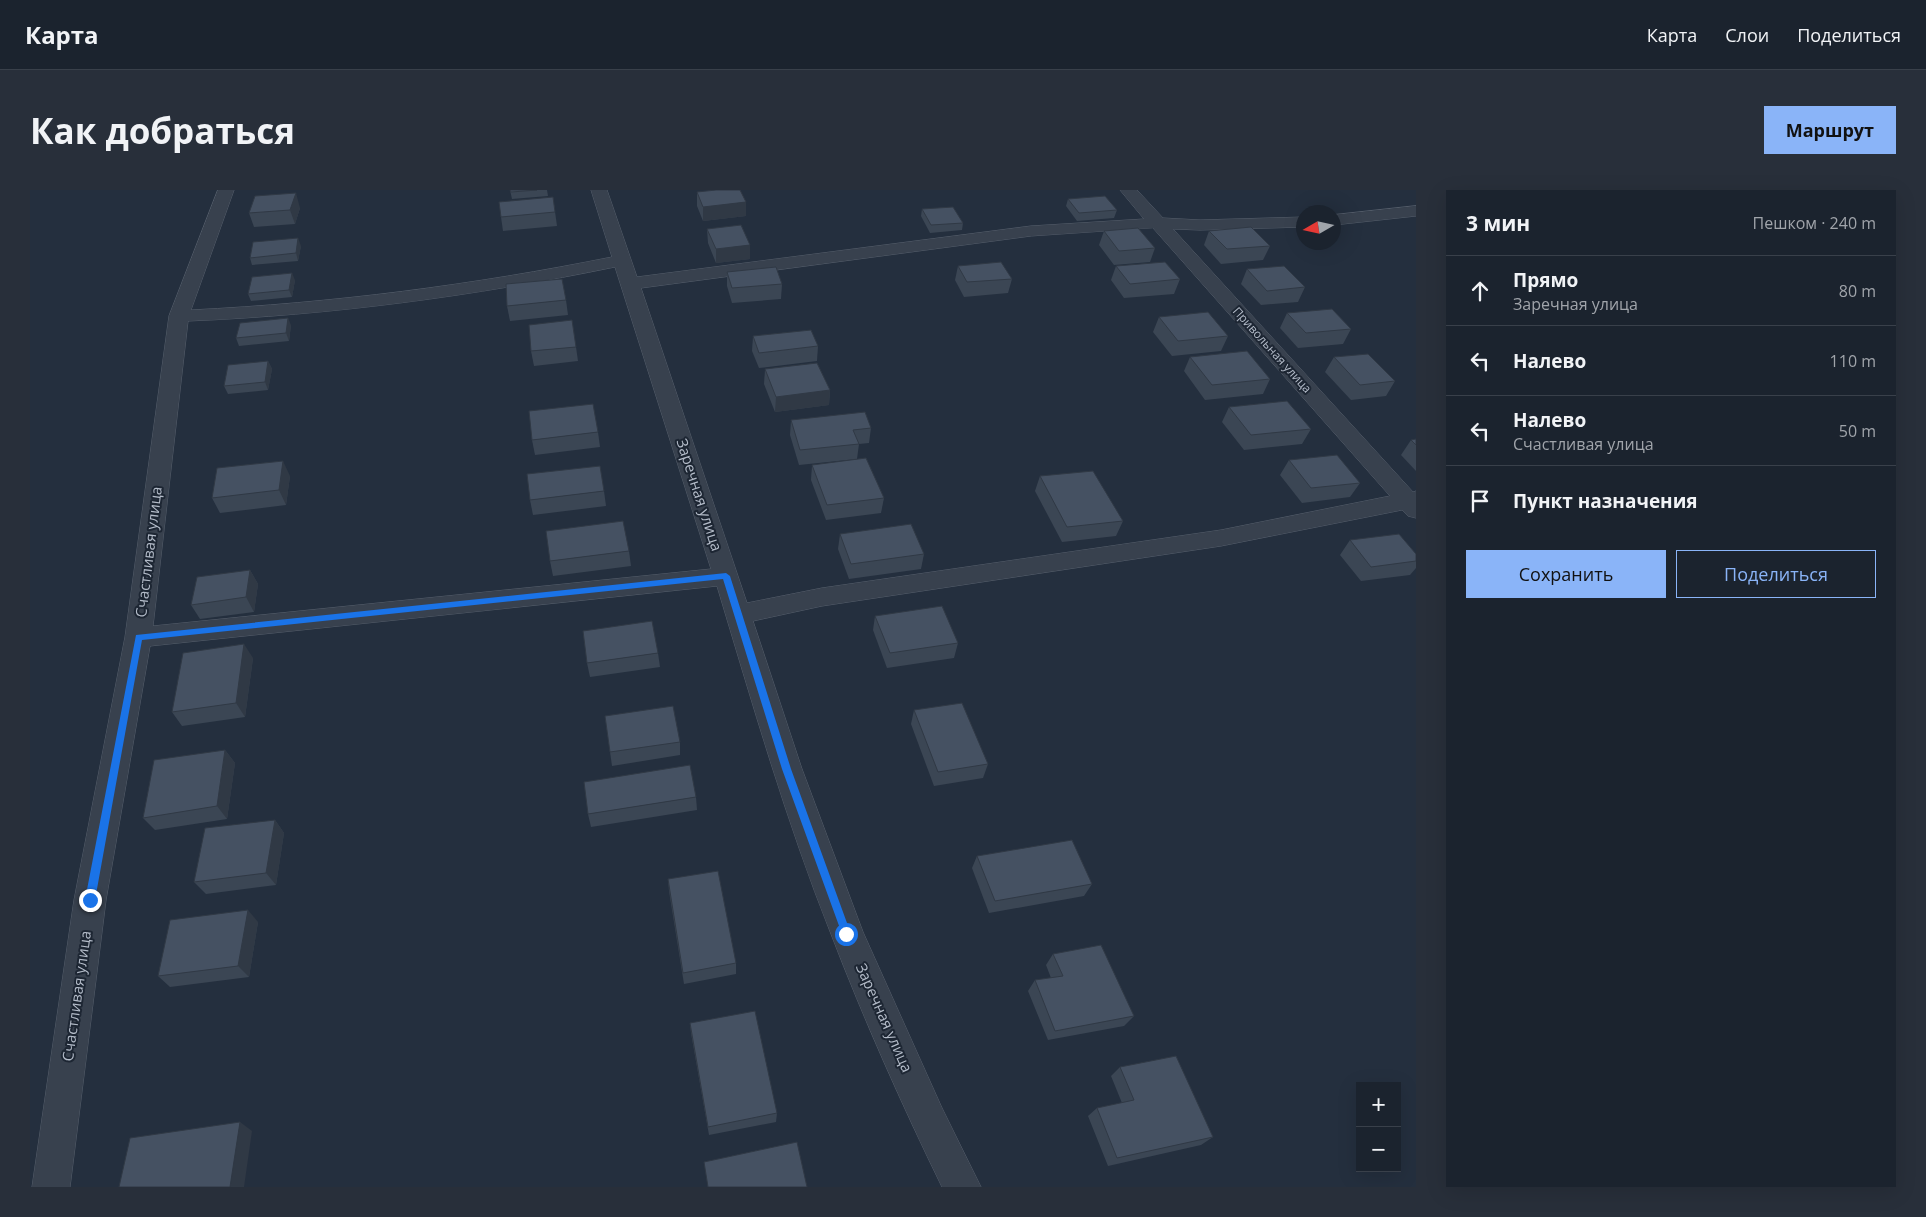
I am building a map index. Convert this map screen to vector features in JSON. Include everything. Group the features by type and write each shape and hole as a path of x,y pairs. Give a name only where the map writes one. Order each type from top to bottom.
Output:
{"street":[{"name":"Счастливая улица","path":"50,1187 90,900 138,637 179,316 226,190"},
{"name":"Заречная улица","path":"599,190 726,576 787,769 846,934 929,1121 962,1187"},
{"name":"Привольная улица","path":"1128,190 1413,503"},
{"path":"1341,219 1416,211"},
{"path":"179,316 246,314 388,300 535,279 626,272 1021,233 1157,223 1200,225 1296,222"},
{"path":"738,615 822,597 1221,538 1413,503"},
{"path":"138,637 726,576"}],"building":[{"path":"510,190 537,190 511,192"},
{"path":"740,190 746,202 703,207 697,192"},
{"path":"296,193 290,210 249,213 255,196"},
{"path":"1105,196 1117,210 1079,213 1068,199"},
{"path":"553,197 555,212 501,217 499,202"},
{"path":"953,207 963,223 931,225 922,209"},
{"path":"741,225 750,245 716,249 707,229"},
{"path":"1251,227 1270,246 1227,249 1209,231"},
{"path":"1138,228 1155,248 1119,251 1104,231"},
{"path":"298,238 296,253 250,258 253,242"},
{"path":"1001,262 1012,279 967,282 958,266"},
{"path":"1165,262 1180,279 1130,284 1116,266"},
{"path":"1284,266 1305,287 1267,291 1247,269"},
{"path":"776,267 782,284 732,288 727,272"},
{"path":"292,273 289,290 248,294 252,277"},
{"path":"562,279 566,300 507,306 506,284"},
{"path":"1332,309 1351,329 1306,333 1287,313"},
{"path":"1208,312 1228,336 1178,341 1159,317"},
{"path":"288,318 286,333 236,338 240,323"},
{"path":"572,320 576,347 531,351 529,325"},
{"path":"811,330 818,346 759,353 753,336"},
{"path":"1247,351 1270,379 1212,385 1190,357"},
{"path":"1368,354 1395,381 1360,385 1334,357"},
{"path":"268,361 265,382 224,386 228,365"},
{"path":"817,363 830,390 776,397 765,369"},
{"path":"1287,401 1311,429 1251,435 1229,407"},
{"path":"593,404 598,432 532,440 529,411"},
{"path":"865,412 871,428 853,430 859,444 800,450 791,420"},
{"path":"1337,455 1360,483 1311,488 1289,460"},
{"path":"866,458 884,498 827,505 812,465"},
{"path":"283,461 279,490 212,498 217,468"},
{"path":"600,466 604,491 530,500 527,474"},
{"path":"1093,471 1123,521 1067,527 1040,476"},
{"path":"623,521 629,551 550,561 546,531"},
{"path":"911,524 924,554 851,564 840,534"},
{"path":"1399,534 1416,554 1416,561 1371,567 1350,540"},
{"path":"250,570 246,597 191,605 197,577"},
{"path":"942,606 958,643 890,653 875,616"},
{"path":"652,621 658,653 587,663 583,631"},
{"path":"244,644 236,703 172,712 183,653"},
{"path":"962,703 988,764 938,772 914,710"},
{"path":"673,706 680,742 610,752 605,716"},
{"path":"225,750 217,806 143,818 154,760"},
{"path":"690,765 696,797 588,814 584,782"},
{"path":"275,820 266,873 194,882 205,828"},
{"path":"1072,840 1092,884 995,901 977,856"},
{"path":"718,871 736,963 683,973 668,879"},
{"path":"248,910 238,966 158,976 170,920"},
{"path":"1101,945 1134,1016 1055,1031 1035,980 1063,976 1053,954"},
{"path":"755,1011 777,1113 708,1127 690,1023"},
{"path":"1176,1056 1213,1137 1117,1158 1097,1108 1134,1100 1120,1067"},
{"path":"240,1122 230,1187 119,1187 130,1138"},
{"path":"797,1142 807,1187 708,1187 704,1162"}],"route":[{"path":"90,900 138,637 726,576 787,769 846,934"}]}
